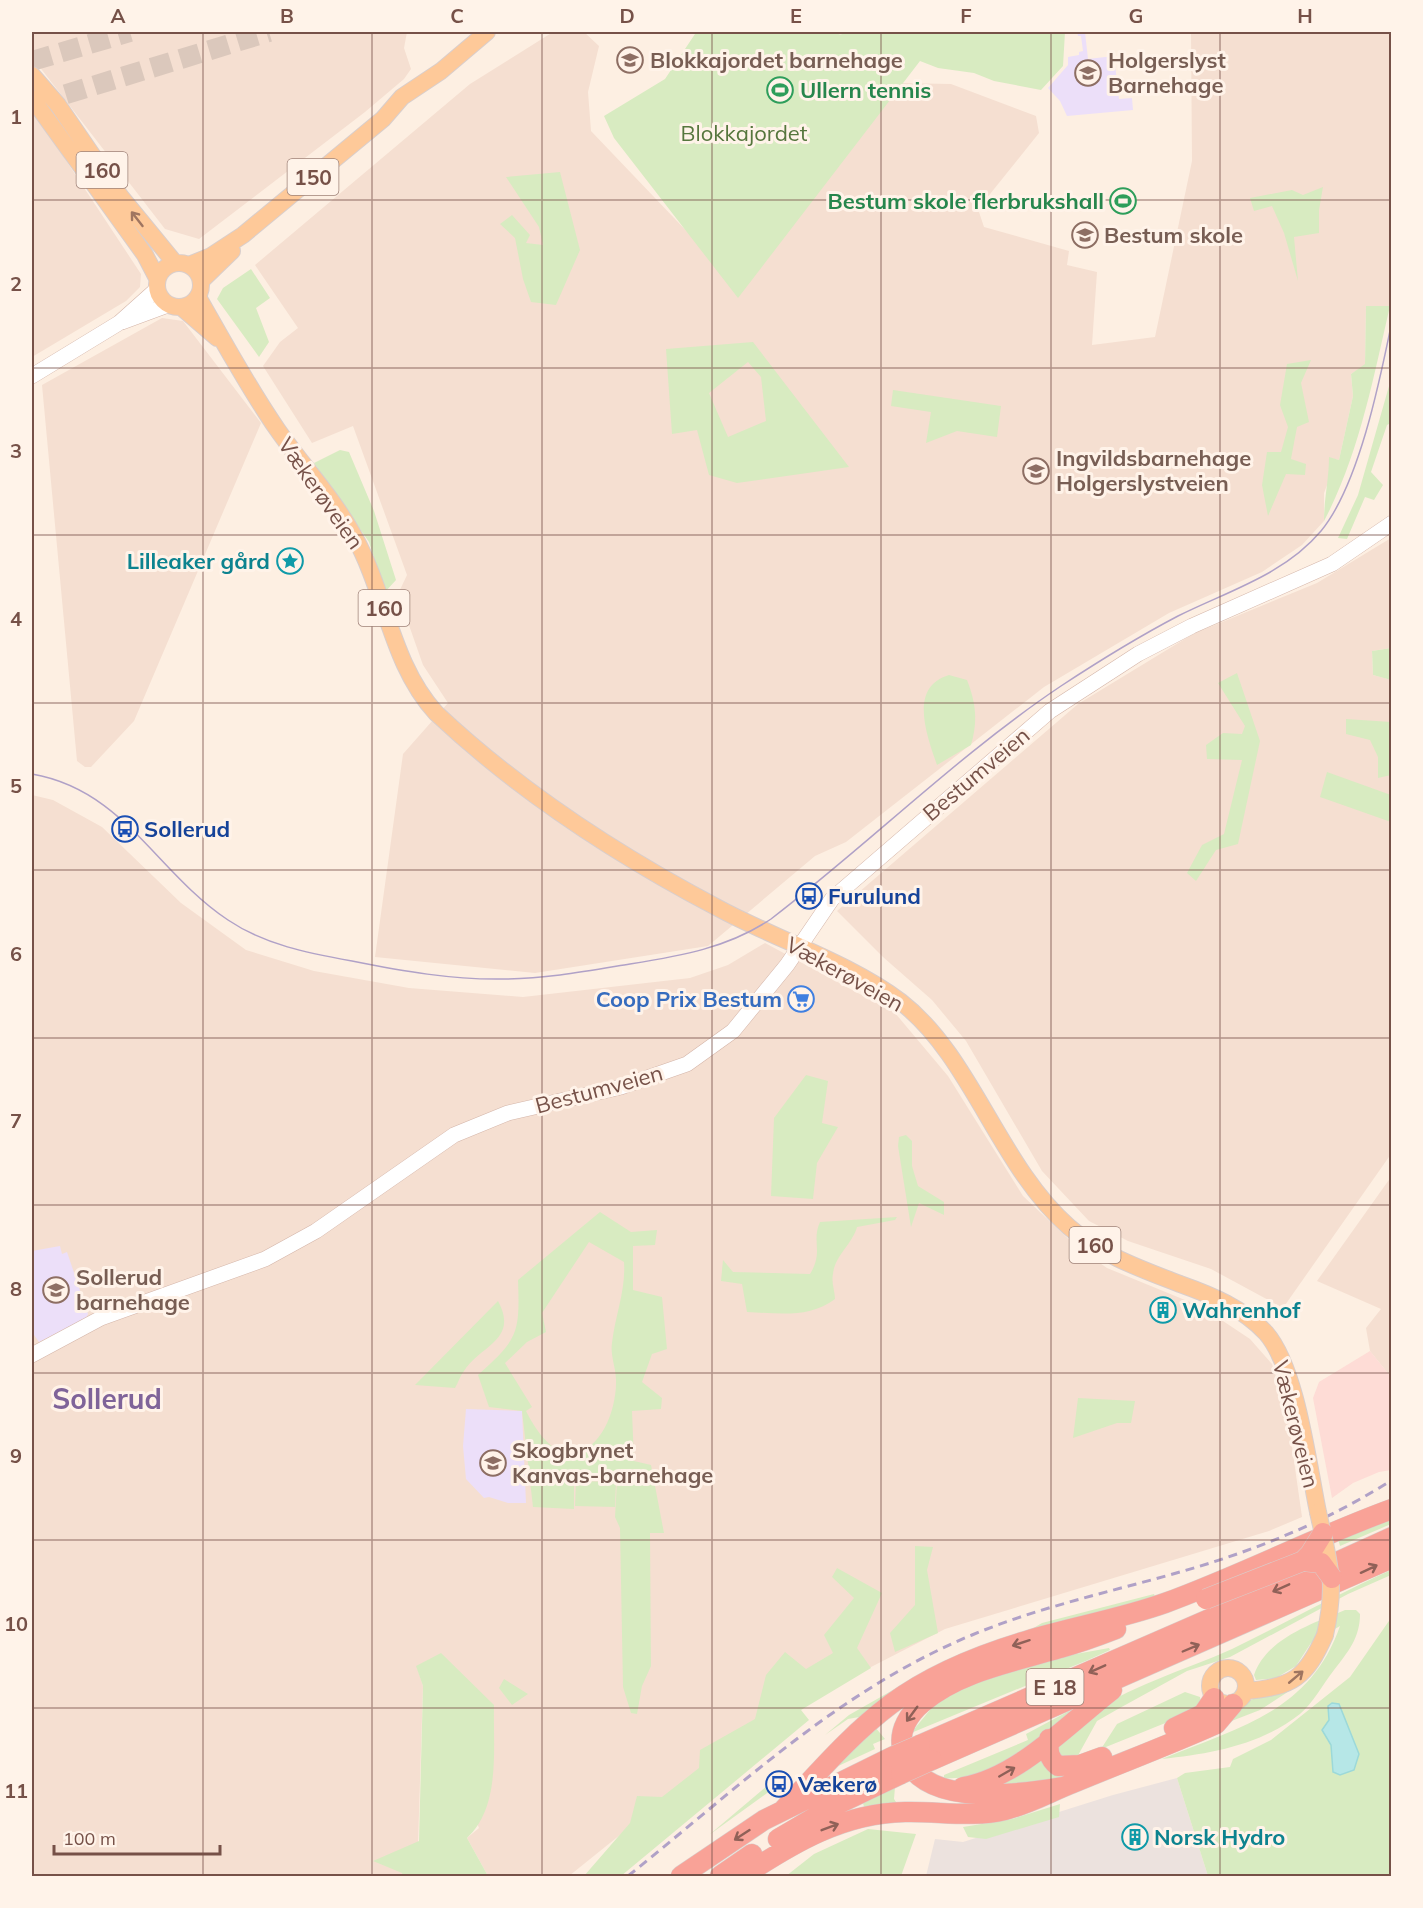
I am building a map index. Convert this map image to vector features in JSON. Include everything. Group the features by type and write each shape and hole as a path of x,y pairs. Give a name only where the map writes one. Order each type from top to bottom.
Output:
{"highway":[{"path":"784,1809 825,1765 879,1714 926,1683 1008,1647 1138,1612 1217,1584 1392,1509"},
{"path":"1062,1787 1011,1795 990,1795 952,1789 923,1779 906,1758 902,1735 915,1709 960,1681 994,1667 1059,1649 1206,1599 1303,1561 1323,1533"},
{"name":"E 18","path":"681,1876 784,1809 896,1766 1189,1628 1392,1537"},
{"name":"E 18","path":"926,1752 1137,1671 1392,1558"},
{"path":"1303,1561 1321,1563 1332,1578"},
{"path":"1138,1612 1181,1607"},
{"path":"1059,1649 1107,1645 1189,1628"},
{"path":"952,1789 983,1784 1019,1765 1137,1671"},
{"path":"743,1876 813,1833 847,1821 884,1813 958,1814 1018,1806 1216,1724 1240,1697"},
{"path":"1049,1739 1048,1751 1051,1760 1058,1766 1080,1765 1195,1720 1203,1714 1214,1698"},
{"name":"E 18","path":"720,1876 896,1766"}],"main road":[{"name":"150","path":"182,264 211,256 243,235 383,119 410,104 426,91 441,71 487,32"},
{"name":"Vækerøveien","path":"32,75 63,112 127,205 182,264 199,289 224,344 275,426 353,534 364,555 401,656 427,704 502,770 630,860 717,908 885,992 903,1004 921,1021 956,1066 1030,1182 1071,1228 1118,1258 1222,1301 1241,1312 1264,1332 1279,1354 1289,1379 1329,1554 1332,1606 1325,1635 1310,1663 1290,1683 1240,1697"},
{"name":"Vækerøveien","path":"32,98 145,255 157,283 160,298 224,344"},
{"name":"150","path":"199,289 230,255 243,235"},
{"path":"157,283 164,268 182,264"},
{"path":"174,306 190,304 199,289"},
{"path":"1214,1698 1210,1690 1211,1680 1216,1672 1227,1668 1242,1673 1246,1682 1240,1697"},
{"name":"160","path":"1214,1698 1220,1703 1240,1697"}],"street":[{"path":"119,323 157,283"},
{"path":"32,376 119,323 174,306"},
{"name":"Bestumveien","path":"32,1355 100,1318 265,1259 316,1231 454,1135 508,1113 621,1087 687,1064 733,1031 798,948 820,913 844,887 1050,711 1138,654 1192,626 1332,564 1392,523"}],"shaded area":[{"path":"32,32 407,32 404,48 411,69 404,79 365,112 199,239 165,229 32,57"},
{"path":"553,32 584,32 599,46 588,92 591,131 739,286 898,83 951,84 1036,116 1039,133 978,209 984,227 1069,251 1067,265 1097,272 1092,345 1155,337 1192,161 1191,32 1391,32 1390,306 1366,306 1365,365 1351,374 1353,396 1339,460 1329,458 1329,480 1324,493 1324,521 1302,545 1262,572 1169,613 1044,687 846,842 815,856 708,946 535,973 375,957 403,754 448,703 423,665 398,594 407,575 353,426 312,443 263,366 280,342 298,328 255,265 470,84"},
{"name":"Holgerslyst Barnehage","path":"1077,32 1085,32 1088,59 1114,56 1119,99 1132,98 1133,110 1067,116 1060,101 1048,88 1068,65 1068,57 1079,55 1079,52 1083,51 1081,36 1078,36"},
{"path":"32,109 141,274 140,287 126,301 32,357"},
{"path":"162,318 183,321 261,423 134,721 91,767 85,767 77,761 42,385"},
{"path":"1391,538 1391,648 1372,651 1373,675 1392,680 1391,1154 1283,1308 1211,1269 1128,1241 1089,1221 1042,1171 966,1041 932,1000 883,957 837,911 1078,704 1193,634 1317,583"},
{"path":"32,795 53,800 102,827 181,903 246,950 314,971 409,988 523,997 690,978 728,965 765,943 895,1013 948,1076 1023,1196 1078,1248 1107,1268 1202,1307 1250,1339 1272,1364 1287,1412 1302,1517 1269,1531 945,1629 754,1727 569,1876 488,1876 467,1838 479,1828 417,1667 423,1686 417,1876 32,1876"},
{"path":"1391,1177 1391,1377 1370,1351 1366,1328 1381,1309 1317,1281"},
{"name":"Sollerud barnehage","path":"60,1246 62,1254 67,1252 88,1314 86,1318 39,1342 32,1332 32,1251"},
{"path":"1370,1351 1391,1377 1391,1470 1379,1472 1353,1483 1332,1498 1313,1398 1319,1382"},
{"name":"Skogbrynet Kanvas-barnehage","path":"466,1409 522,1411 526,1503 508,1503 489,1497 484,1498 466,1479 463,1446"},
{"path":"1177,1778 1208,1876 926,1876 935,1839 963,1842 1113,1795"}],"green space":[{"name":"Blokkajordet","path":"702,32 831,32 842,35 836,32 1065,32 1063,66 1041,90 994,81 974,73 938,68 920,61 738,298 614,138 604,116 665,79 695,34"},
{"path":"560,172 580,250 556,305 531,302 523,279 515,238 500,224 512,215 530,235 526,243 543,245 539,227 506,177"},
{"path":"1323,187 1319,210 1319,233 1294,237 1298,281 1284,233 1272,206 1254,211 1250,198 1292,190 1303,195"},
{"path":"251,269 270,298 256,308 269,342 259,357 217,299 223,288"},
{"path":"1366,306 1390,306 1356,443 1347,470 1324,521 1329,457 1339,460 1353,396 1351,374 1365,364"},
{"path":"753,342 849,467 737,483 709,475 697,430 672,434 666,349","holes":["748,362 761,377 766,421 728,437 709,393"]},
{"path":"1311,360 1301,383 1309,422 1297,427 1291,459 1306,464 1305,475 1286,474 1268,516 1262,485 1267,452 1281,452 1288,427 1280,405 1287,364"},
{"path":"1391,379 1391,423 1387,425 1371,472 1383,485 1374,500 1365,497 1347,539 1338,538 1358,495"},
{"path":"893,390 1001,406 997,437 957,431 926,443 931,412 891,406"},
{"path":"340,450 349,452 374,511 396,580 385,592 369,542 314,463"},
{"path":"1391,648 1391,680 1373,675 1372,651"},
{"path":"1237,673 1260,741 1238,844 1216,850 1196,881 1187,873 1202,845 1224,834 1242,760 1207,759 1206,745 1223,733 1242,734 1245,726 1218,683"},
{"path":"949,675 967,680 974,704 975,728 971,745 937,765 926,727 925,701 928,690 936,681"},
{"path":"1346,719 1391,722 1391,775 1378,778 1378,757 1370,740 1346,734"},
{"path":"1327,772 1391,795 1391,822 1320,797"},
{"path":"806,1075 828,1081 822,1123 838,1127 817,1163 813,1199 771,1196 774,1118"},
{"path":"906,1135 912,1141 912,1166 918,1186 944,1202 944,1215 919,1203 911,1227 898,1146 899,1137"},
{"path":"600,1212 631,1232 657,1230 655,1245 633,1246 633,1290 662,1297 667,1349 652,1354 642,1382 662,1398 661,1409 632,1411 634,1461 651,1465 664,1533 650,1533 651,1666 642,1686 637,1714 631,1713 623,1687 620,1528 615,1517 617,1481 574,1480 574,1509 533,1507 522,1411 489,1407 478,1375 501,1353 514,1334 518,1313 518,1280","holes":["589,1242 624,1262 623,1283 612,1343 616,1380 614,1403 605,1427 591,1445 581,1451 563,1452 549,1444 533,1424 526,1411 532,1407 505,1363 527,1342 546,1332 542,1313"]},
{"path":"897,1217 895,1220 857,1227 834,1267 832,1280 835,1299 814,1310 781,1314 747,1312 742,1284 721,1281 723,1260 733,1272 810,1274 816,1259 820,1222"},
{"path":"498,1301 503,1314 504,1325 501,1333 471,1362 455,1388 415,1385"},
{"path":"1078,1398 1135,1401 1131,1423 1117,1423 1073,1438"},
{"path":"576,1481 616,1482 615,1507 575,1506"},
{"path":"1391,1513 1391,1524 1340,1546 1337,1535"},
{"path":"915,1546 933,1547 927,1570 938,1633 895,1652 890,1633 915,1605"},
{"path":"837,1568 882,1593 857,1648 871,1668 801,1710 809,1720 621,1876 584,1876 630,1823 637,1796 662,1797 699,1768 700,1750 755,1719 766,1675 785,1652 806,1669 833,1653 824,1635 854,1598 832,1577"},
{"path":"1391,1570 1391,1575 1348,1594 1230,1657 1187,1671 1118,1709 1097,1721 1076,1759 1058,1756 1057,1744 1100,1707 1137,1688 1232,1649"},
{"path":"1154,1594 1156,1599 1025,1633 1042,1623"},
{"path":"1345,1610 1356,1610 1360,1614 1355,1638 1344,1657 1305,1710 1285,1725 1252,1741 1216,1751 1162,1759 1244,1726 1269,1713 1291,1697 1310,1679 1327,1655 1340,1626 1311,1643 1296,1666 1276,1678 1256,1680 1254,1675 1260,1662 1269,1651 1292,1634"},
{"path":"1391,1618 1391,1876 1208,1876 1177,1778 1185,1773 1230,1767 1233,1759 1271,1740 1350,1677"},
{"path":"1109,1648 1110,1650 1088,1660 911,1733 939,1699 991,1675 1032,1662"},
{"path":"441,1653 494,1705 494,1758 490,1794 478,1825 467,1838 488,1876 403,1876 402,1873 373,1861 419,1841 423,1686 416,1666"},
{"path":"921,1674 865,1716 848,1719 825,1735 849,1715"},
{"path":"504,1679 528,1694 512,1705 499,1688"},
{"path":"1297,1686 1260,1710 1229,1722 1250,1700"},
{"path":"1185,1692 1200,1697 1201,1704 1195,1711 1101,1749 1117,1724"},
{"path":"1069,1711 1071,1714 1043,1737 997,1767 963,1778 944,1778 944,1775 1028,1740 1026,1734"},
{"path":"875,1727 885,1739 873,1744 875,1749 836,1767"},
{"path":"1039,1754 1071,1775 1051,1781 990,1789"},
{"path":"773,1781 775,1783 769,1788 770,1791 709,1835"},
{"path":"895,1787 894,1799 898,1805 864,1807 863,1803"},
{"path":"1060,1804 1059,1817 986,1839 968,1837 963,1827 1012,1819"},
{"path":"868,1829 916,1834 901,1876 786,1876 814,1854"}],"water":[{"path":"1332,1703 1339,1704 1359,1754 1354,1770 1340,1775 1333,1772 1331,1745 1322,1730 1329,1720 1328,1706"}],"tunnel":[{"path":"32,61 130,32"},
{"path":"37,103 269,32"}],"tram line":[{"path":"32,774 64,783 91,797 138,835 203,901 228,920 257,936 303,951 427,974 465,978 520,979 649,961 721,944 771,919 986,741 1061,686 1163,624 1273,571 1306,546 1321,531 1334,511 1357,460 1374,401 1392,321"}],"railway":[{"path":"628,1876 791,1743 878,1683 924,1658 972,1635 1023,1616 1180,1572 1262,1545 1315,1522 1392,1480"}],"place":[{"name":"Blokkajordet barnehage","path":"630,60"},
{"name":"Holgerslyst Barnehage","path":"1088,73"},
{"name":"Ullern tennis","path":"780,90"},
{"name":"Bestum skole flerbrukshall","path":"1123,201"},
{"name":"Bestum skole","path":"1085,235"},
{"name":"Ingvildsbarnehage Holgerslystveien","path":"1036,471"},
{"name":"Lilleaker gård","path":"290,561"},
{"name":"Sollerud","path":"125,829"},
{"name":"Furulund","path":"809,896"},
{"name":"Coop Prix Bestum","path":"801,999"},
{"name":"Sollerud barnehage","path":"56,1290"},
{"name":"Wahrenhof","path":"1163,1310"},
{"name":"Skogbrynet Kanvas-barnehage","path":"493,1463"},
{"name":"Vækerø","path":"779,1784"},
{"name":"Norsk Hydro","path":"1135,1837"}],"district":[{"name":"Sollerud","path":"107,1398"}]}
